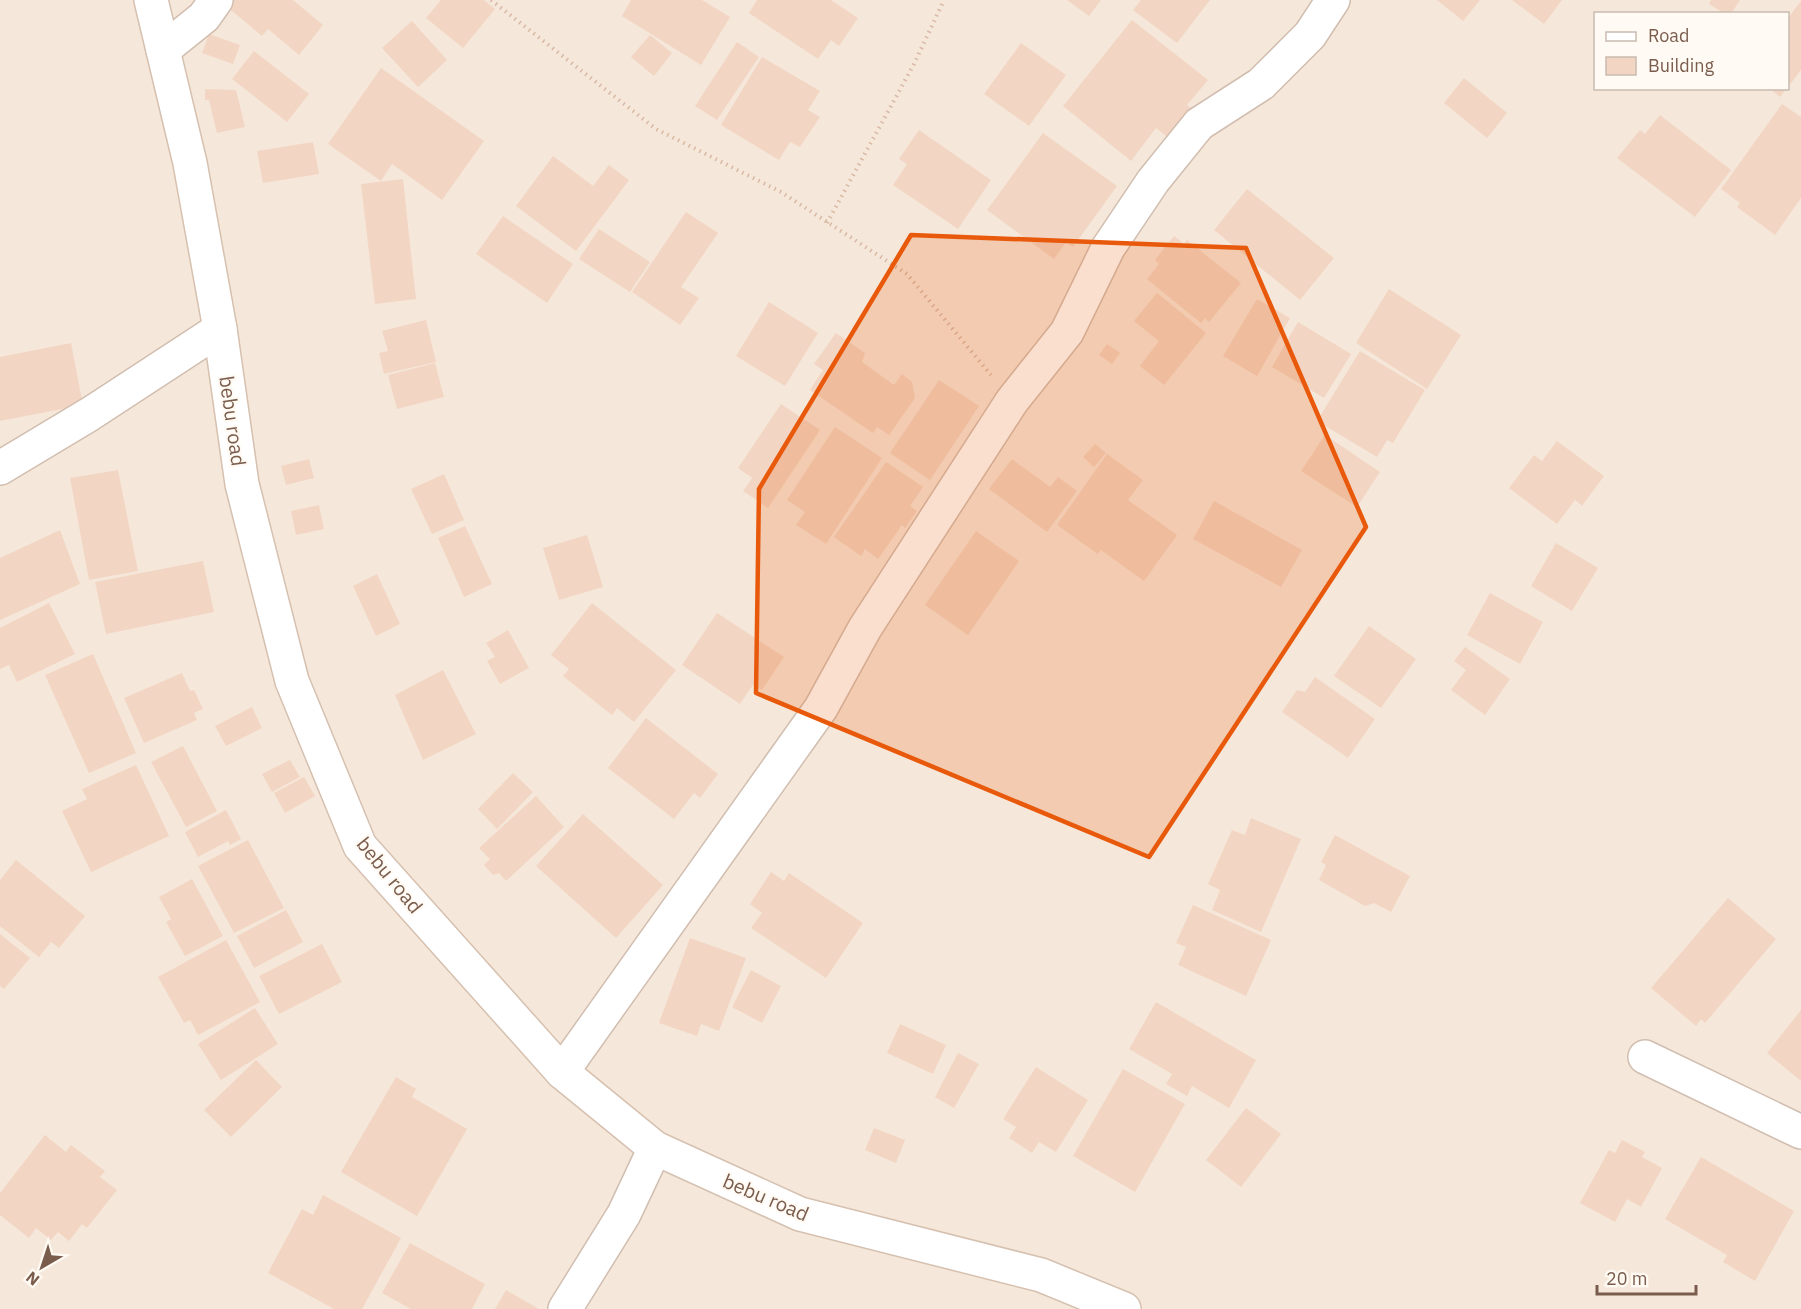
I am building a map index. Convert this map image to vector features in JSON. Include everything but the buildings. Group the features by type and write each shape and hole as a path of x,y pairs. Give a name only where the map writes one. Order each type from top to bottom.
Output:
{"street":[{"name":"bebu road","path":"151,0 190,163 220,328 242,484 292,681 360,846 562,1072 655,1148 800,1214 1041,1275 1124,1309"},
{"path":"163,50 204,17 216,0"},
{"path":"562,1072 822,708 865,628 1012,401 1067,332 1108,248 1160,173 1199,124 1261,84 1310,35 1333,0"},
{"path":"0,468 90,414 220,328"},
{"path":"1801,1123 1647,1052 1801,1132"},
{"path":"566,1309 624,1214 655,1148"}],"path":[{"path":"491,0 656,129 781,192 907,274 1012,401"},
{"path":"827,223 914,64 944,0"}],"highlighted area":[{"path":"911,235 1246,248 1366,527 1149,857 756,693 759,489"}],"shaded area":[{"path":"0,0 1801,0 1801,1309 0,1309"}]}
